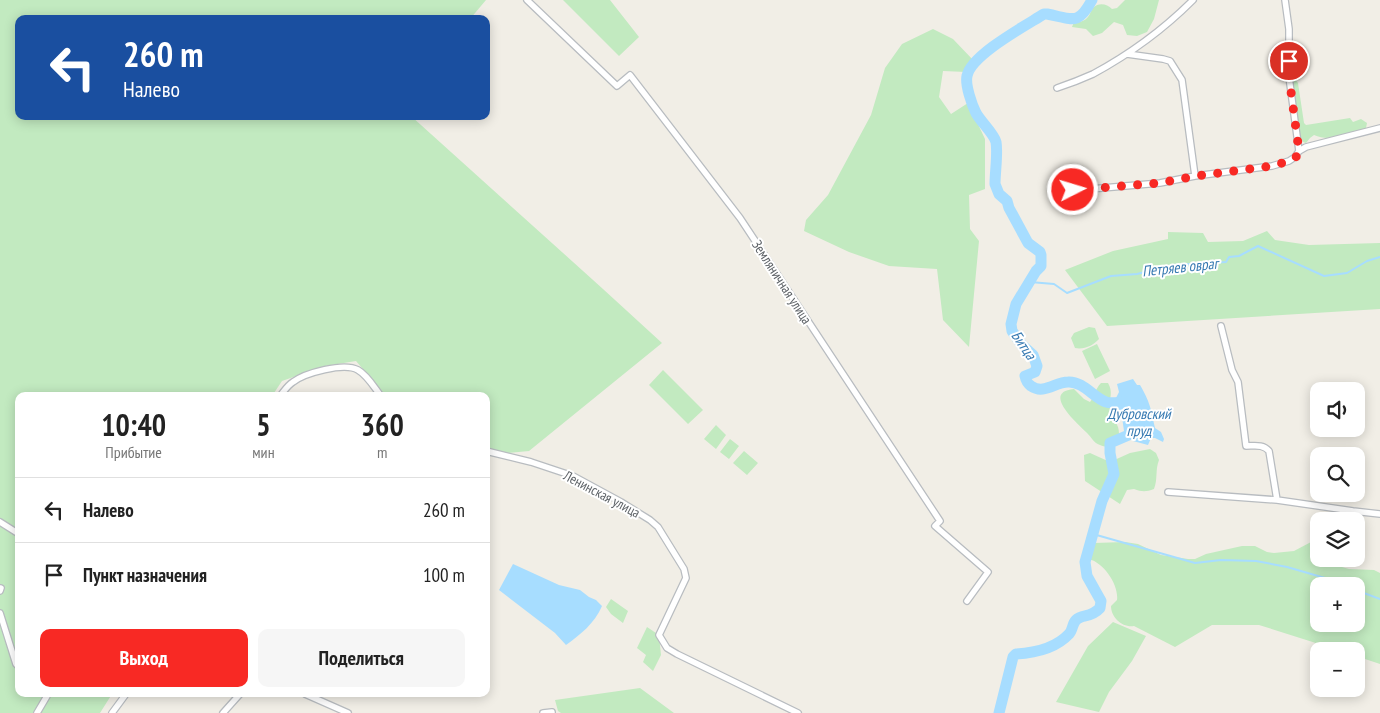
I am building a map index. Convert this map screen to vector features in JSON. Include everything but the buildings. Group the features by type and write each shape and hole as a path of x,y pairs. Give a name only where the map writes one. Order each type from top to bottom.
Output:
{"street":[{"name":"Земляничная улица","path":"526,0 617,86 630,75 740,218 940,521 936,526 988,572 967,601"},
{"path":"1057,88 1092,74 1127,54 1172,21 1193,0"},
{"path":"1285,0 1289,29 1289,77 1299,151"},
{"path":"1127,54 1163,58 1170,61 1182,80 1196,176"},
{"path":"1056,192 1160,183 1196,176 1272,166 1289,161 1306,147 1380,128"},
{"path":"1221,326 1232,370 1238,382 1246,446 1265,447 1269,452 1277,500"},
{"path":"283,392 293,382 307,374 344,367 355,368 362,373 378,392"},
{"name":"Ленинская улица","path":"490,452 546,466 573,476 650,520 658,527 684,569 686,578 659,635 667,648 798,713"},
{"path":"1168,492 1277,500 1353,512 1380,514"},
{"path":"0,522 15,531"},
{"path":"0,614 15,661"},
{"path":"37,713 46,697"},
{"path":"112,713 124,697"},
{"path":"223,713 237,697"},
{"path":"312,697 348,713"},
{"path":"543,713 552,712"}],"green space":[{"path":"0,0 486,0 473,15 15,15 15,120 415,120 662,343 529,451 497,454 490,451 490,392 383,392 356,361 325,366 282,381 275,392 15,392 15,697 110,697 100,713 0,713"},
{"path":"563,0 610,0 639,37 619,56"},
{"path":"1125,0 1159,0 1154,19 1147,32 1137,36 1127,35 1123,25 1114,22 1102,33 1093,36 1086,29 1072,27 1074,22 1087,18 1095,6 1103,4 1112,9 1117,8"},
{"path":"933,29 953,39 974,61 966,72 943,71 939,97 951,114 968,103 985,139 985,189 969,195 970,229 979,241 969,347 943,320 937,269 889,266 849,252 804,231 806,220 828,195 871,115 885,68 902,44"},
{"path":"1292,79 1295,79 1298,83 1304,123 1306,125 1350,118 1353,122 1361,119 1367,123 1366,128 1333,138 1314,135 1306,143 1304,142 1298,130"},
{"path":"1267,231 1275,240 1309,245 1380,243 1380,309 1107,326 1065,270 1113,251 1168,239 1168,232 1203,233 1208,242 1243,241"},
{"path":"1089,327 1095,328 1099,339 1088,346 1075,348 1071,338 1074,333"},
{"path":"1097,344 1110,371 1095,379 1082,351"},
{"path":"663,370 703,410 688,424 649,385"},
{"path":"1101,383 1108,383 1110,387 1110,405 1119,432 1115,443 1109,447 1094,441 1064,408 1061,402 1061,396 1065,391 1074,389 1090,402"},
{"path":"716,425 726,435 716,449 704,439"},
{"path":"730,439 739,446 729,459 720,452"},
{"path":"1150,449 1156,453 1159,460 1154,489 1149,491 1127,490 1120,504 1085,481 1084,455 1090,453 1110,462 1130,453"},
{"path":"744,451 758,463 747,475 733,463"},
{"path":"1125,542 1138,544 1161,555 1195,559 1206,554 1242,546 1255,546 1274,553 1294,551 1310,543 1310,567 1342,567 1374,570 1380,573 1380,664 1365,659 1365,642 1313,642 1259,625 1212,625 1175,647 1134,626 1122,624 1115,618 1111,606 1117,600 1113,581 1100,565 1089,559 1094,543"},
{"path":"611,599 628,611 623,623 611,614 606,607"},
{"path":"1113,622 1146,636 1132,661 1109,692 1099,712 1056,702 1088,646"},
{"path":"647,627 659,635 661,655 653,671 643,662 646,655 637,648"},
{"path":"640,688 674,713 561,713 558,711 555,700"}],"water":[{"name":"Дубровский пруд","path":"1133,379 1137,385 1140,385 1146,396 1155,428 1161,432 1164,439 1163,442 1155,438 1151,438 1148,445 1133,441 1124,431 1122,417 1115,400 1119,392 1117,384"},
{"path":"513,564 559,585 580,590 602,606 599,612 587,628 566,645 555,633 499,590"}],"waterway":[{"name":"Битца","path":"1092,0 1083,14 1074,19 1044,14 1012,33 978,59 967,76 967,84 976,113 993,135 996,142 995,184 999,194 1007,201 1028,243 1040,252 1041,255 1041,266 1016,304 1011,324 1012,331 1022,345 1033,355 1037,366 1035,372 1025,376 1026,381 1031,386 1040,389 1073,382 1106,402 1125,402 1127,406"},
{"name":"Петряев овраг","path":"1030,282 1054,284 1067,293 1111,276 1137,274 1173,265 1226,262 1229,257 1239,256 1258,246 1324,276 1347,273 1367,261 1380,257"},
{"name":"Битца","path":"999,713 1013,657 1016,654 1037,651 1058,643 1070,632 1076,620 1100,608 1101,601 1087,576 1085,562 1102,501 1114,474 1110,443 1138,431 1138,429"},
{"path":"1093,534 1195,563 1221,560 1256,561 1287,567 1322,577"},
{"path":"1365,593 1380,599"}],"route":[{"path":"1073,190 1160,183 1196,176 1272,166 1296,157 1299,151 1289,77 1289,61"}]}
